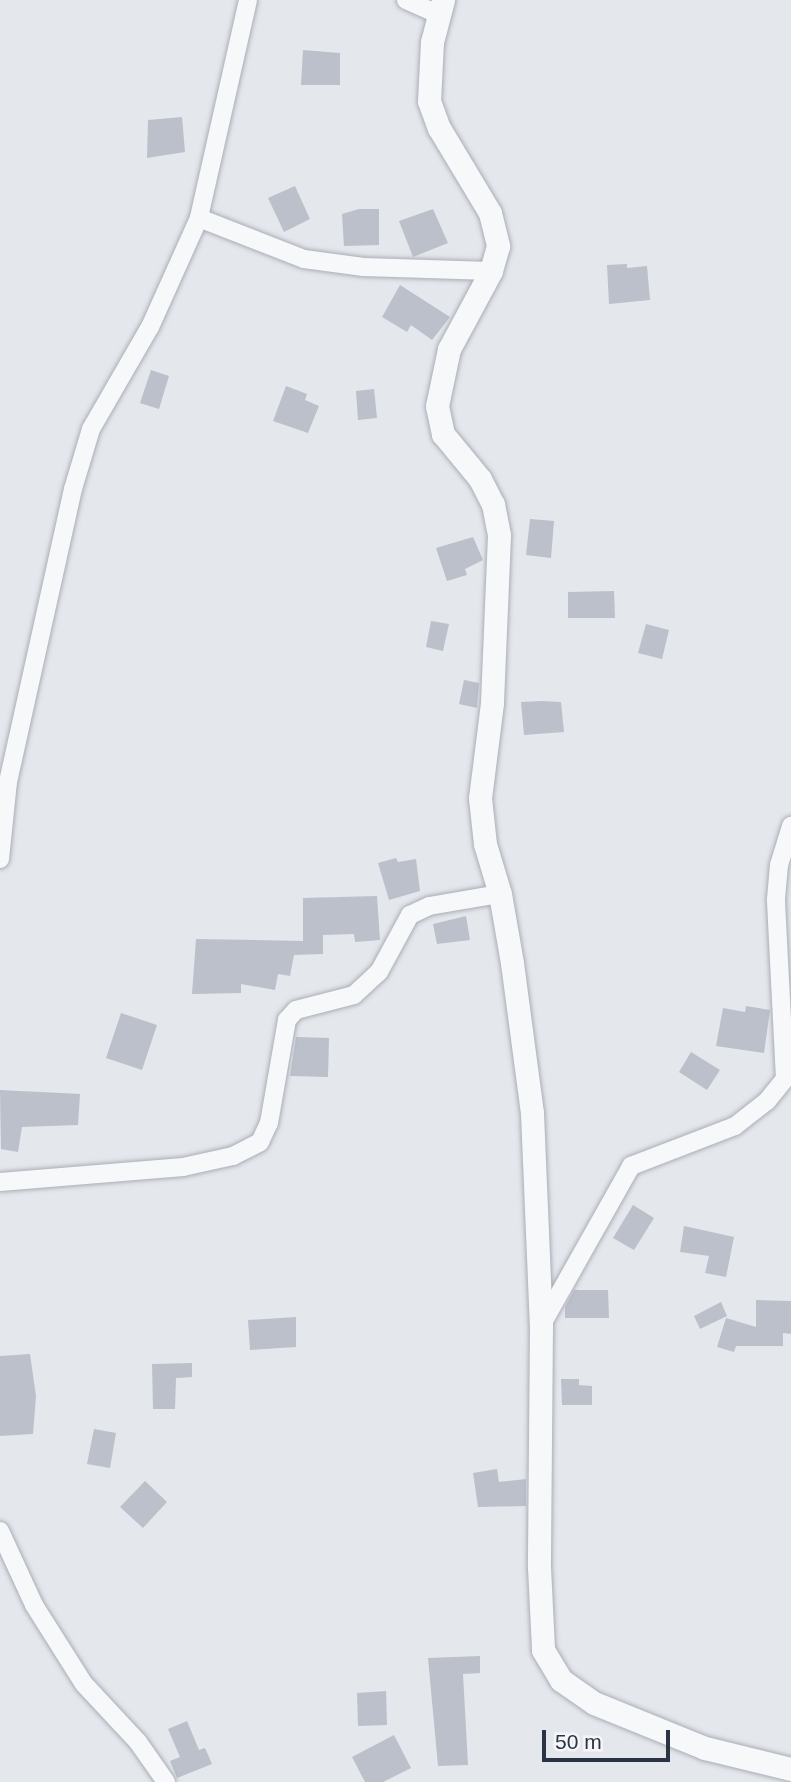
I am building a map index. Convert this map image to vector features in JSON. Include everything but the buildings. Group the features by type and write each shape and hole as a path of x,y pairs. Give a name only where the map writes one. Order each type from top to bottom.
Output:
{"street":[{"path":"0,859 8,782 73,489 90,429 150,327 199,218 248,0"},
{"path":"406,0 441,7 428,73 429,101 439,128 490,213 498,246 491,271 449,349 437,406 443,434 481,479 493,503 499,535 492,703 480,798 485,844 500,894 532,1113 541,1326 539,1567 543,1650 561,1680 594,1703 705,1748 791,1769"},
{"path":"199,218 304,258 363,267 491,271"},
{"path":"541,1326 631,1166 735,1126 767,1101 785,1079 776,899 779,866 791,826"},
{"path":"0,1182 183,1167 233,1156 260,1142 269,1123 288,1020 296,1010 354,996 379,972 410,915 429,906 500,894"},
{"path":"0,1531 34,1605 84,1684 138,1742 166,1782"}]}
